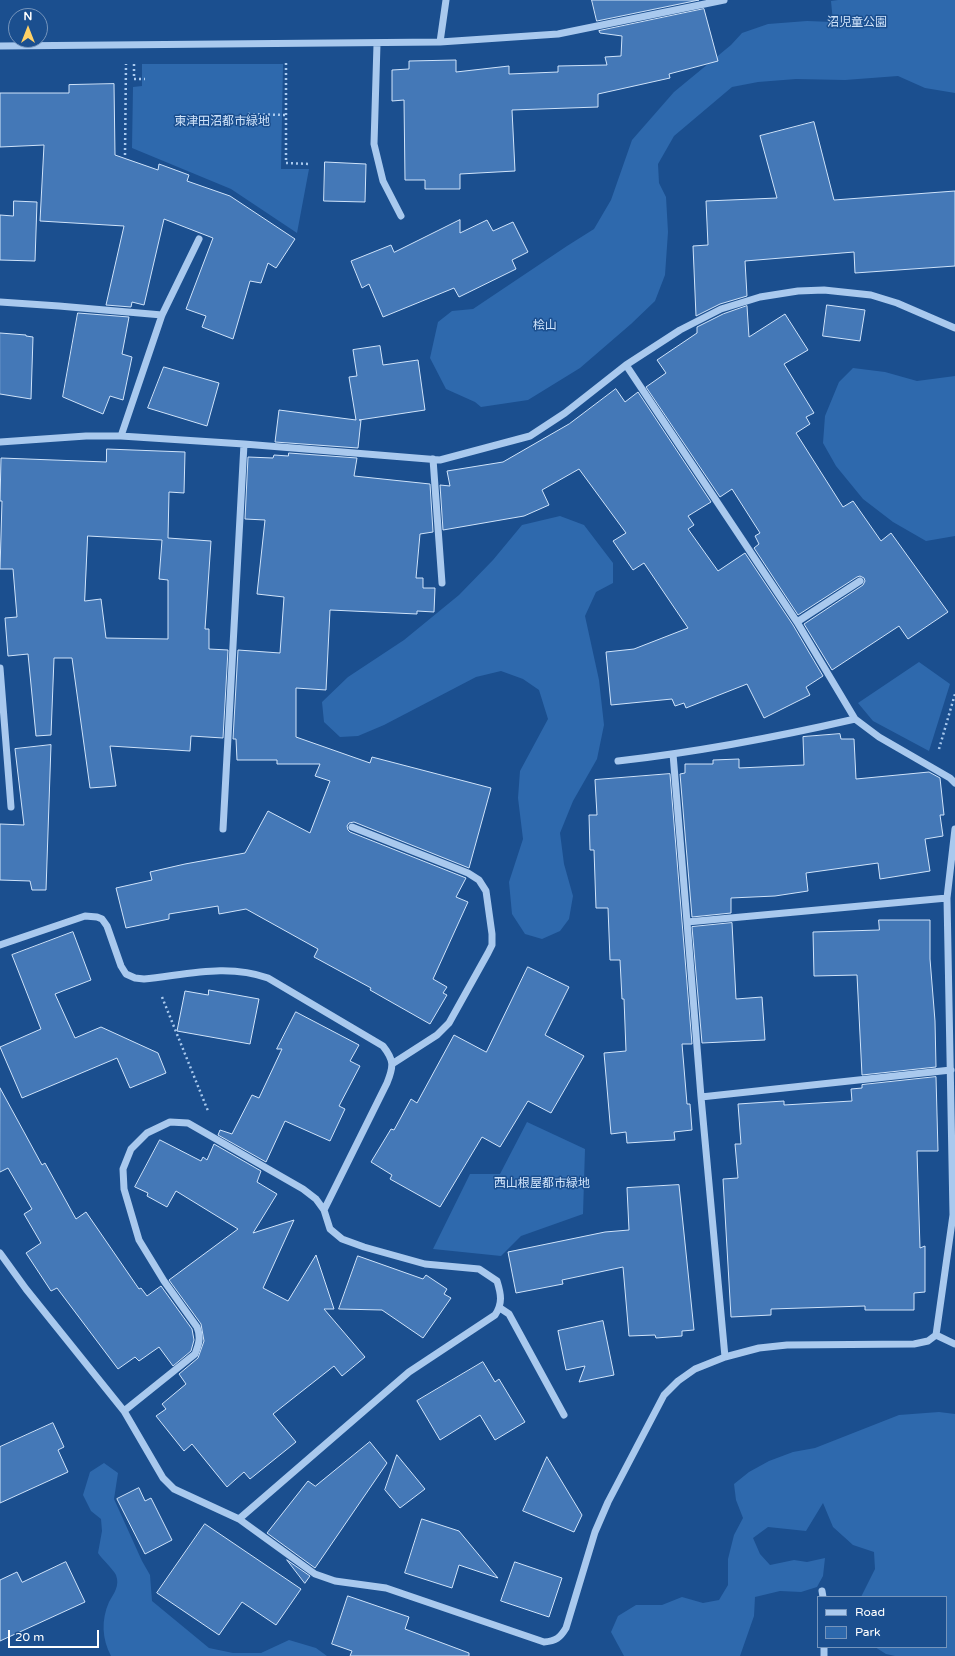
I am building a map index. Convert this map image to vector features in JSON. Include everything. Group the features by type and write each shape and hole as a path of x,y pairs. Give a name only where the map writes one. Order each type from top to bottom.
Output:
{"street":[{"path":"440,42 446,0"},
{"path":"0,46 377,44 440,42 558,34 724,0"},
{"path":"377,44 374,144 383,182 401,216"},
{"path":"121,436 162,315 199,239"},
{"path":"0,442 86,436 121,436 244,444 440,460 530,436 565,413 626,365 680,330 721,309 760,297 798,291 845,291 871,295 897,303 955,328"},
{"path":"0,302 162,315"},
{"path":"626,365 797,622 856,719 879,737 950,778 955,783"},
{"path":"223,829 244,444"},
{"path":"432,459 442,583"},
{"path":"797,622 860,581"},
{"path":"0,668 11,807"},
{"path":"618,761 673,754 790,734 856,719"},
{"path":"673,754 724,1357"},
{"path":"352,827 468,873 479,880 486,891 492,934 492,945 488,953 449,1023 438,1035 392,1064"},
{"path":"0,1253 26,1289 124,1411 163,1478 174,1489 239,1519 315,1574 335,1581 386,1588 544,1642 555,1641 562,1636 566,1628 595,1532 608,1502 664,1395 678,1380 695,1369 724,1357 759,1348 787,1345 914,1344 928,1341 936,1335 953,1215 953,1128 947,955 947,898 955,829"},
{"path":"687,922 947,898"},
{"path":"0,945 85,916 97,917 102,919 107,926 121,966 126,974 135,978 155,978 223,971 253,973 268,978 382,1046 390,1055 392,1072 388,1083 324,1210"},
{"path":"947,955 955,956"},
{"path":"701,1097 951,1070"},
{"path":"124,1411 195,1354 199,1345 200,1336 197,1327 164,1280 139,1240 124,1189 123,1169 131,1149 147,1133 170,1122 188,1123 303,1189 316,1199 324,1210 330,1229 342,1239 364,1247 426,1264 479,1269 496,1281 502,1299 500,1308 495,1315 408,1372 239,1519"},
{"path":"500,1308 508,1314 564,1415"},
{"path":"936,1335 955,1344"}],"path":[{"path":"286,44 286,163 311,164"},
{"path":"125,155 126,45"},
{"path":"134,78 145,78"},
{"path":"248,114 286,115"},
{"path":"934,769 955,694"},
{"path":"155,978 213,1124 209,1135"}],"green space":[{"name":"桧山","path":"955,0 955,93 925,88 898,76 845,80 796,79 758,82 732,87 674,136 658,164 659,183 666,197 668,232 665,275 655,301 580,368 528,400 481,407 475,402 446,389 430,358 438,322 452,311 473,309 594,229 611,200 632,140 674,92 731,45 742,33 768,24 807,21 833,22 831,1"},
{"name":"東津田沼都市緑地","path":"142,64 283,64 281,169 309,169 297,233 231,189 132,148 133,87 142,86"},
{"path":"853,368 885,372 917,381 955,376 955,536 926,541 893,522 863,499 836,466 823,443 825,416 839,382"},
{"path":"560,516 584,525 613,563 613,583 596,592 585,616 599,680 604,725 597,759 573,801 560,833 564,864 573,896 569,919 560,931 542,939 525,934 512,914 509,882 523,839 518,798 520,771 548,719 539,690 523,679 501,671 476,677 384,725 358,736 340,737 324,722 322,702 348,677 404,640 459,595 493,560 522,525"},
{"path":"919,662 950,684 929,751 873,721 858,703"},
{"name":"西山根屋都市緑地","path":"527,1122 585,1149 583,1214 521,1236 501,1256 433,1249 470,1174 500,1174"},
{"path":"939,1412 955,1414 955,1656 895,1656 886,1654 877,1648 947,1648 947,1596 862,1596 875,1569 874,1552 853,1545 833,1527 823,1503 806,1531 768,1527 753,1538 760,1554 770,1565 794,1560 807,1562 825,1558 823,1576 817,1587 801,1592 780,1591 755,1597 754,1616 740,1656 624,1656 611,1632 618,1616 636,1605 662,1605 682,1597 703,1603 719,1600 728,1585 728,1559 734,1535 743,1518 736,1500 734,1484 749,1472 769,1461 793,1452 815,1448 899,1415"},
{"path":"104,1463 118,1473 114,1499 142,1561 150,1575 152,1601 209,1648 233,1653 261,1653 289,1640 316,1648 327,1656 111,1656 104,1636 104,1623 106,1609 116,1589 117,1579 115,1573 98,1553 102,1531 101,1519 91,1511 83,1495 90,1472"}],"building":[{"path":"592,0 699,0 597,21"},
{"path":"704,9 718,61 669,74 670,78 598,94 598,107 512,110 515,171 460,174 460,189 425,189 425,180 405,180 404,100 392,101 392,70 409,69 409,61 456,60 456,72 509,66 509,74 558,72 558,66 607,65 605,57 621,56 622,36 600,33 599,31"},
{"path":"114,84 115,155 158,170 159,164 189,175 187,181 230,196 295,239 276,268 268,263 261,283 250,281 233,339 202,327 206,316 186,309 213,238 164,219 144,305 132,302 131,307 106,305 124,226 40,221 44,145 0,147 0,93 69,93 69,85"},
{"path":"814,122 834,200 955,191 955,266 855,273 854,252 745,261 747,296 720,304 696,316 693,246 708,245 706,201 777,198 760,136"},
{"path":"325,162 366,164 365,202 324,201"},
{"path":"14,201 37,202 35,261 0,260 0,215 13,216"},
{"path":"460,220 460,233 487,220 493,231 513,222 528,252 512,260 516,269 459,297 454,288 383,317 369,284 362,288 351,261 391,245 394,252"},
{"path":"827,305 865,310 860,341 823,336"},
{"path":"747,306 749,337 785,314 808,350 784,364 814,413 806,417 810,424 796,433 843,507 853,501 881,541 891,533 948,612 908,639 899,626 832,670 804,624 863,585 865,581 864,578 860,576 857,577 798,615 754,548 759,544 755,536 760,533 732,489 720,497 646,387 666,373 657,360 697,333 697,327 723,314"},
{"path":"78,313 129,317 122,354 132,357 123,400 110,396 103,414 63,397"},
{"path":"0,333 33,337 31,399 0,394"},
{"path":"380,346 383,365 418,360 425,410 359,420 361,420 358,448 275,442 279,410 356,420 349,377 357,376 353,350"},
{"path":"164,367 219,383 207,426 148,408"},
{"path":"616,389 625,402 638,392 711,502 688,516 694,525 688,529 718,571 745,553 793,625 823,676 806,687 810,695 764,718 747,684 686,708 684,703 675,706 672,699 611,705 606,652 634,649 688,628 644,563 633,570 613,541 626,533 579,469 542,490 549,505 524,516 443,530 440,485 450,486 447,471 503,462 569,424"},
{"path":"107,449 185,452 184,493 169,492 168,538 211,541 205,629 209,629 209,649 228,650 223,738 191,736 190,751 110,746 116,786 90,788 72,658 54,658 51,735 36,736 28,654 8,656 5,618 17,617 13,569 0,569 2,501 0,501 1,458 106,462","holes":["88,536 162,540 159,579 168,580 168,639 106,638 101,599 85,601"]},
{"path":"289,453 357,458 354,476 430,484 433,532 420,534 416,578 423,578 423,588 435,588 434,612 417,611 417,614 330,610 326,690 296,688 296,737 370,763 372,757 491,788 469,868 354,822 349,823 347,826 350,832 466,878 456,897 468,902 433,979 447,987 443,993 447,995 430,1024 370,990 371,988 314,957 318,949 246,909 219,914 218,906 169,914 169,919 126,928 116,888 152,880 150,872 245,853 268,811 310,833 330,781 315,776 320,764 277,764 277,760 237,760 236,739 233,739 238,650 280,653 284,597 257,594 265,520 245,519 248,457 273,458 274,455 288,456"},
{"path":"840,734 841,739 854,739 856,779 929,772 940,778 944,815 940,815 943,836 925,839 930,871 880,879 878,863 806,873 808,891 775,896 731,898 731,913 692,917 680,774 685,773 685,764 713,764 713,760 739,759 739,768 804,765 803,737"},
{"path":"51,745 46,890 32,890 30,881 0,880 0,824 24,825 15,749"},
{"path":"670,774 692,1044 682,1044 687,1104 690,1104 692,1130 674,1132 675,1140 627,1143 626,1132 611,1134 604,1053 626,1051 624,999 622,999 620,960 610,960 608,908 596,908 594,850 590,850 589,815 597,815 595,780"},
{"path":"879,920 930,920 930,959 935,1021 936,1067 862,1075 857,975 814,976 813,932 879,930"},
{"path":"732,923 736,999 762,997 765,1040 702,1043 692,927"},
{"path":"73,932 91,980 55,994 75,1038 101,1027 158,1053 166,1073 130,1088 117,1058 22,1098 0,1047 41,1029 12,955"},
{"path":"528,967 569,987 545,1035 584,1056 551,1113 528,1101 500,1147 482,1137 440,1207 390,1179 392,1175 371,1162 391,1129 394,1130 411,1099 417,1103 454,1035 486,1052"},
{"path":"209,990 259,999 250,1044 177,1031 185,991 208,995"},
{"path":"296,1012 359,1045 350,1061 360,1066 339,1106 345,1109 330,1141 285,1121 266,1162 218,1135 220,1130 232,1134 252,1095 259,1098 282,1049 277,1049"},
{"path":"936,1077 938,1151 917,1151 920,1248 925,1246 925,1292 914,1293 914,1310 865,1310 865,1306 771,1309 771,1315 731,1317 723,1179 738,1178 735,1144 741,1144 738,1104 784,1101 784,1105 852,1101 851,1089 862,1088 862,1085"},
{"path":"0,1088 42,1165 45,1163 76,1219 86,1212 139,1289 141,1288 147,1296 161,1286 192,1329 194,1340 191,1351 173,1366 159,1347 139,1361 135,1357 118,1369 57,1288 51,1291 26,1253 41,1243 24,1214 32,1209 8,1168 0,1172"},
{"path":"160,1140 201,1161 203,1157 207,1160 214,1144 261,1171 257,1182 277,1194 253,1233 294,1220 263,1288 288,1301 316,1255 334,1309 324,1309 365,1357 342,1376 334,1366 273,1414 296,1442 250,1479 244,1472 227,1487 192,1444 184,1451 156,1416 166,1409 162,1404 186,1384 179,1374 198,1358 204,1341 201,1324 169,1280 238,1229 176,1191 167,1207 147,1196 148,1193 135,1187"},
{"path":"679,1185 694,1330 682,1331 682,1336 656,1338 655,1335 629,1336 623,1267 562,1280 563,1284 516,1293 508,1252 605,1232 629,1230 627,1188"},
{"path":"358,1256 423,1279 426,1275 447,1289 444,1294 451,1298 423,1338 382,1310 339,1309"},
{"path":"603,1321 614,1375 579,1382 585,1366 566,1370 558,1331"},
{"path":"483,1362 495,1382 499,1379 525,1422 495,1440 480,1415 440,1440 417,1401"},
{"path":"53,1423 64,1447 58,1450 68,1472 0,1503 0,1447"},
{"path":"370,1442 387,1463 315,1568 267,1533 308,1481 315,1486"},
{"path":"397,1455 425,1489 400,1508 385,1490"},
{"path":"547,1457 582,1515 574,1532 523,1511"},
{"path":"139,1488 145,1501 151,1498 172,1540 145,1554 117,1499"},
{"path":"422,1519 459,1531 498,1578 459,1565 452,1588 405,1573"},
{"path":"205,1524 301,1589 276,1625 242,1602 219,1635 157,1593"},
{"path":"287,1560 310,1576 305,1583"},
{"path":"66,1562 85,1602 0,1641 0,1580 17,1572 22,1582"},
{"path":"515,1562 562,1578 549,1617 501,1601"},
{"path":"348,1596 409,1617 405,1629 469,1653 469,1656 350,1656 352,1651 332,1644"}],"park label":[{"name":"沼児童公園","path":"857,23"}]}
